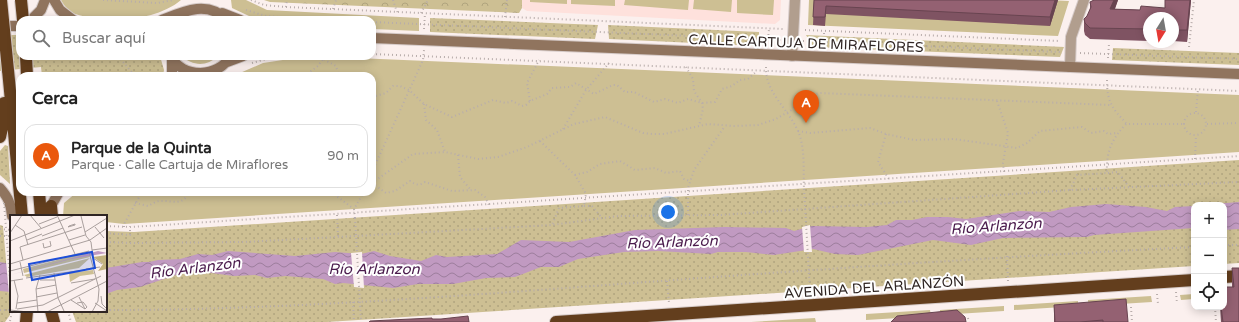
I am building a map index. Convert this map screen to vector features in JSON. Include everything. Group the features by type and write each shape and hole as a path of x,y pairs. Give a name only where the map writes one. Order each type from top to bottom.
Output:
{"highway":[{"path":"1,0 9,76 14,207"},
{"path":"20,16 21,0"},
{"path":"26,60 27,72"},
{"path":"0,137 4,119 4,98 9,76"},
{"path":"40,196 46,211"},
{"path":"1227,277 1239,276"},
{"name":"AVENIDA DEL ARLANZÓN","path":"556,322 1191,280"},
{"path":"26,322 27,312"}],"street":[{"path":"35,16 41,10 45,0"},
{"path":"54,0 60,10 68,16"},
{"path":"792,56 795,0"},
{"path":"1070,67 1071,37 1084,0"},
{"path":"172,16 194,7 206,7 230,16"},
{"path":"218,11 223,16"},
{"path":"178,16 182,12"},
{"path":"0,26 16,24"},
{"name":"CALLE CARTUJA DE MIRAFLORES","path":"376,38 1239,74"},
{"path":"171,60 172,72"},
{"path":"174,60 182,68 192,72"},
{"path":"209,72 227,60"},
{"path":"0,188 7,195 14,207"},
{"path":"46,211 56,196"},
{"path":"22,312 26,322"}],"path":[{"path":"103,0 157,3 174,0"},
{"path":"251,0 264,5 286,7 787,29"},
{"path":"286,7 287,0"},
{"path":"333,9 336,0"},
{"path":"393,0 397,12"},
{"path":"421,13 428,0"},
{"path":"506,16 507,0"},
{"path":"1189,47 1194,0"},
{"path":"241,8 266,16"},
{"path":"424,32 425,13"},
{"path":"376,22 781,40"},
{"path":"768,46 769,28"},
{"path":"800,30 1065,42"},
{"path":"823,50 824,31"},
{"path":"807,41 1060,52"},
{"path":"1108,61 1109,44"},
{"path":"376,163 423,60 424,48"},
{"path":"376,54 609,63 766,72 821,73 1239,91"},
{"path":"1093,54 1239,60"},
{"path":"121,60 132,72"},
{"path":"310,72 318,66 321,60"},
{"path":"327,60 336,66 338,72"},
{"path":"530,101 527,83 539,60"},
{"path":"562,130 586,90 609,63"},
{"path":"686,67 693,78 694,91 702,102 703,108 699,126"},
{"path":"766,67 767,81 786,114 798,131 802,144 810,291"},
{"path":"821,73 822,68"},
{"path":"376,96 386,93 393,86 400,86 409,90 424,104 452,117 493,100 506,103 512,101 522,106 547,94 552,88 570,87 576,83 594,94 613,85 617,85 625,92 639,94 654,102 665,99 678,104 688,99 702,102 715,102 722,89 732,86 740,80 748,79 757,71"},
{"path":"1107,79 1110,105 1126,124"},
{"path":"1196,112 1198,89"},
{"path":"376,180 413,154 445,152 478,159 498,157 540,141 574,124 605,117 643,133 652,134 664,134 708,124 725,126 758,125 776,120 786,114 806,96 820,93 1110,105"},
{"path":"997,101 1008,133 1007,147 1002,164 1004,172"},
{"path":"424,104 426,120 437,130 445,152"},
{"path":"1196,112 1204,116 1207,124 1203,132 1196,135 1189,134 1184,124 1186,117 1196,112"},
{"path":"1207,124 1239,123"},
{"path":"1107,173 1107,154 1111,143 1126,124 1184,124"},
{"path":"688,215 688,192 690,181 702,157 725,126"},
{"path":"798,131 810,133 870,128 886,134 914,140 949,138 1017,148 1027,143 1040,131 1057,131 1064,128 1082,127 1091,133 1104,131 1108,134 1117,134"},
{"path":"886,134 878,162 889,179"},
{"path":"1195,159 1196,135"},
{"path":"540,141 575,175 586,194 584,206"},
{"path":"458,155 460,177 470,189"},
{"path":"107,226 130,227 355,214 1239,156"},
{"path":"575,175 587,172 600,164 620,161 635,170 655,168 666,173 680,172 684,179 690,181"},
{"path":"1070,190 1077,175 1118,172 1129,187"},
{"path":"376,186 386,193 395,191 410,181 416,185 426,182 452,191 470,189 475,190 485,197 489,205"},
{"path":"107,242 244,242 552,225 618,216 729,214 1070,190 1239,182"},
{"path":"124,227 139,196"},
{"path":"135,203 148,206 158,200 179,202 185,199 186,196"},
{"path":"336,196 354,209"},
{"path":"361,320 354,209 362,196"},
{"path":"552,225 559,208 592,206 602,218"},
{"path":"337,215 338,237"},
{"path":"107,234 130,235 130,227"},
{"path":"0,229 10,230"},
{"path":"1227,245 1239,245"},
{"path":"107,310 181,310 353,302 1007,256 1191,247"},
{"path":"1007,256 1008,282"},
{"path":"667,281 669,304"},
{"path":"1176,290 1177,303"},
{"path":"1157,292 1158,304"},
{"path":"353,302 354,322"},
{"path":"1131,307 1132,322"},
{"path":"0,310 10,311"},
{"path":"1215,310 1216,322"},
{"path":"68,312 71,322"},
{"path":"968,318 969,322"}],"shaded area":[{"path":"522,0 781,0 780,20 775,24 527,11 522,8"}],"green space":[{"path":"61,0 181,0 167,9 147,16 82,16 71,12"},
{"path":"231,0 246,0 267,10 419,18 419,31 376,29 376,16 249,16 232,8"},
{"path":"264,0 522,0 522,8 519,13 270,2"},
{"path":"530,0 567,0 567,4 530,2"},
{"path":"571,0 615,0 615,6 571,4"},
{"path":"625,0 689,0 688,10 624,5"},
{"path":"694,0 732,0 731,12 693,9"},
{"path":"737,0 774,0 773,15 737,13"},
{"path":"809,0 1069,1 1058,36 808,25"},
{"path":"430,18 598,25 595,39 430,32"},
{"path":"608,25 759,32 759,46 609,39"},
{"path":"0,35 16,35 16,60 161,60 164,70 164,72 42,72 41,67 0,71"},
{"path":"806,35 1064,47 1060,57 813,47"},
{"path":"1113,48 1239,53 1239,65 1112,60"},
{"path":"376,59 1239,95 1239,152 124,224 107,222 107,215 63,215 64,203 72,196 376,196 376,72 242,72 263,63 283,60"},
{"path":"187,60 214,60 200,64"},
{"path":"5,145 8,146 10,184 0,175 0,151"},
{"path":"1239,160 1239,263 1227,264 1227,202 1191,202 1191,266 327,322 76,322 72,312 107,312 107,231 134,232"},
{"path":"0,225 3,226 10,306 10,315 5,322 0,322"},
{"path":"1191,294 1191,299 1181,300 1180,295"},
{"path":"1151,296 1152,302 1088,306 1088,300"},
{"path":"1078,301 1078,306 1014,310 1014,305"},
{"path":"1004,306 1004,311 940,315 940,310"},
{"path":"930,310 931,316 866,320 866,314"},
{"path":"815,318 816,322 751,322"}],"water":[{"path":"1239,202 1239,229 1227,230 1227,203"},
{"name":"Río Arlanzon","path":"1106,204 1146,207 1167,211 1175,207 1191,206 1191,228 1094,235 1087,237 1003,238 971,245 933,240 858,255 835,254 813,249 774,255 746,252 718,252 711,254 658,251 624,252 578,259 559,267 541,267 515,277 486,278 453,284 418,284 393,288 343,283 335,284 323,279 285,276 267,278 255,275 234,276 196,271 185,272 140,287 117,290 107,294 107,268 158,260 180,259 198,254 212,255 228,251 295,256 335,252 361,254 374,251 390,256 421,261 436,255 447,257 497,254 521,240 569,242 635,230 725,227 786,228 794,231 812,226 867,227 887,225 896,220 912,220 927,217 966,219 1020,211 1049,212 1071,207"},
{"path":"0,262 10,264 10,292 0,291"}],"pier":[{"path":"810,225 812,252 804,252 802,227"},
{"path":"362,252 364,288 354,287 351,253"},
{"path":"6,261 10,262 9,294"}],"building":[{"path":"814,0 1055,0 1050,17 826,6 825,17 813,17"},
{"path":"1094,0 1114,0 1110,9 1140,10 1141,6 1165,8 1165,0 1190,0 1187,30 1179,30 1179,12 1143,12 1143,29 1090,28 1085,23 1084,19 1091,7 1090,2"},
{"path":"1232,268 1239,268 1239,322 1223,322 1221,310 1227,310 1227,287 1234,287"},
{"path":"1126,299 1128,322 1103,322 1103,320 1055,322 1054,305"},
{"path":"957,310 965,317 966,322 891,322 897,316"},
{"path":"468,316 469,322 369,322 432,318 441,319"}],"place":[{"name":"Parque de la Quinta","path":"806,123"}],"water label":[{"name":"Río Arlanzón","path":"996,226"},
{"name":"Río Arlanzón","path":"672,242"},
{"name":"Río Arlanzón","path":"195,268"}]}
